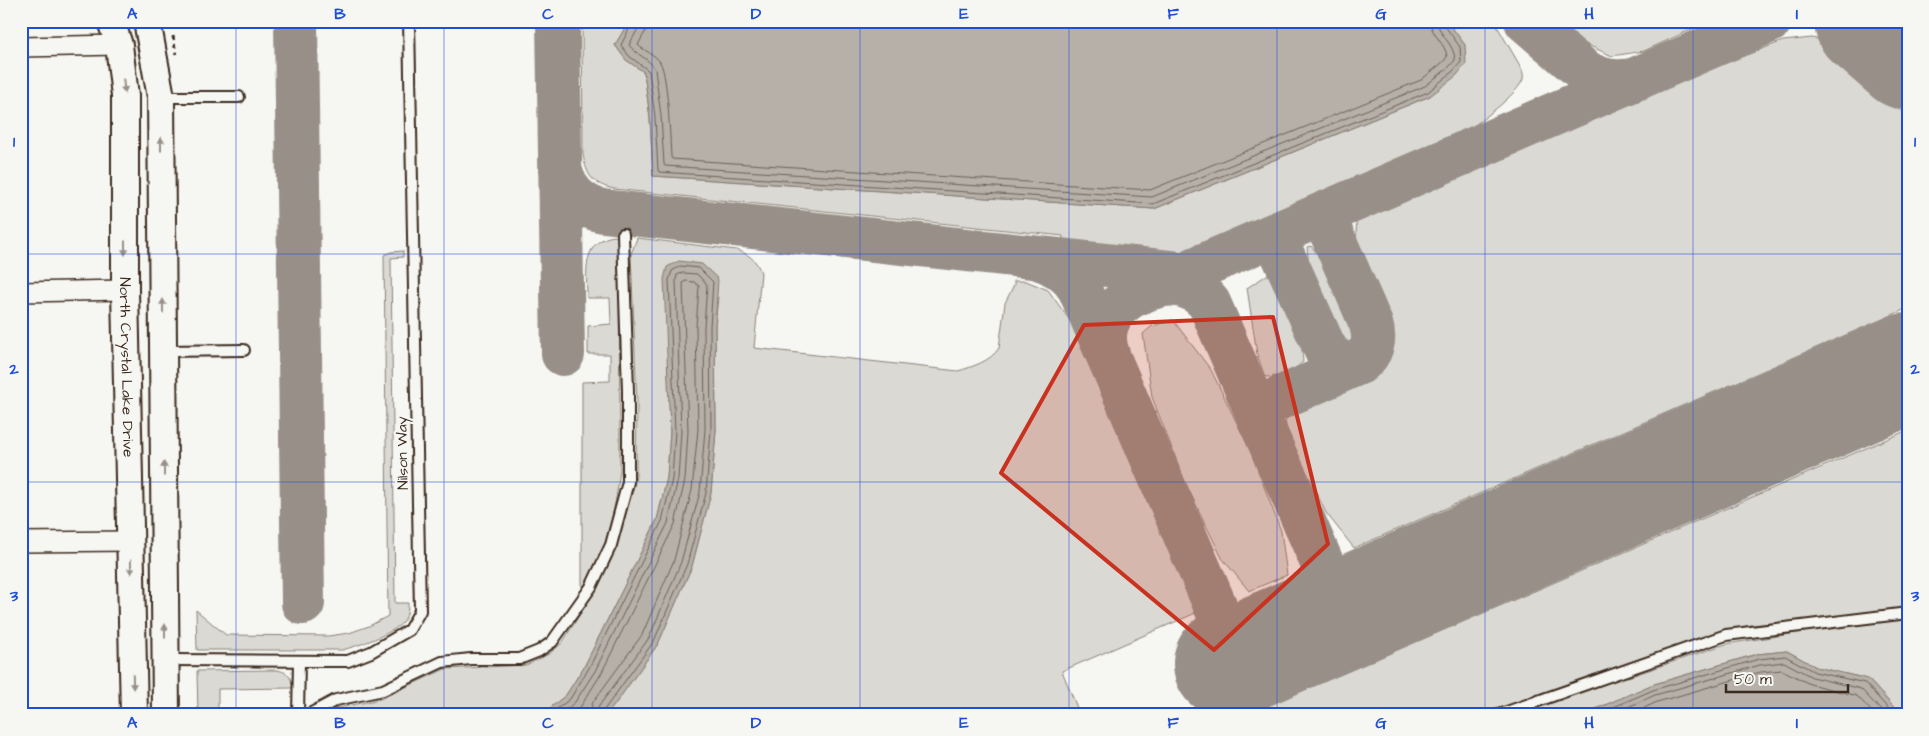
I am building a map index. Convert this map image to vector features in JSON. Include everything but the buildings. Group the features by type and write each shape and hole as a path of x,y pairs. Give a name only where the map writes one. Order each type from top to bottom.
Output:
{"main road":[{"path":"147,21 161,97 166,715"},
{"name":"North Crystal Lake Drive","path":"115,33 125,96 125,290 134,715"}],"street":[{"path":"30,46 115,33"},
{"path":"21,292 125,290"},
{"path":"21,542 131,540"}],"lane":[{"name":"Nilson Way","path":"165,660 348,661 371,652 409,630 420,612 409,21"},
{"path":"161,97 239,97"},
{"path":"308,715 336,700 383,690 442,662 471,659 519,659 539,651 552,642 591,587 611,545 628,482 628,391 623,234"},
{"path":"163,351 244,350"},
{"path":"1498,715 1726,635 1908,613"},
{"path":"298,661 298,715"}],"highlighted area":[{"path":"1273,317 1328,544 1214,650 1001,473 1084,325"}],"shaded area":[{"path":"582,21 629,21 615,45 626,60 644,72 650,118 653,176 1154,209 1430,96 1465,45 1447,21 1494,21 1520,66 1523,79 1506,100 1469,129 1268,218 1181,252 1062,245 1063,236 614,189 600,185 589,174 583,155"},
{"path":"1553,21 1704,21 1699,26 1644,51 1612,56 1577,40"},
{"path":"1812,38 1821,40 1908,117 1908,308 1354,548 1326,513 1287,430 1285,420 1316,395 1369,367 1378,356 1382,343 1382,330 1374,301 1358,262 1356,222 1669,85 1783,41"},
{"path":"614,236 619,237 620,470 612,516 604,547 598,562 582,588 582,382 610,381 610,354 588,354 588,326 611,324 610,298 587,298 587,269 591,251 596,244 603,239"},
{"path":"637,238 737,250 752,258 761,273 754,348 958,371 986,360 996,353 999,348 1005,303 1014,285 1014,281 1026,281 1048,290 1076,329 1198,612 1062,671 1080,715 606,715 658,644 692,566 711,493 716,430 715,327 718,297 668,355 670,431 667,478 657,520 585,665 566,695 546,711 533,715 325,715 329,710 380,699 445,669 526,665 549,654 562,643 593,593 613,551 636,477 637,403 631,254"},
{"path":"1311,246 1337,277 1347,301 1352,340 1348,342 1323,313 1311,285 1307,247"},
{"path":"403,251 403,257 391,258 395,603 408,603 403,622 383,635 342,650 197,650 196,610 226,635 328,636 349,633 369,626 388,616 384,255"},
{"path":"1270,273 1287,295 1296,314 1301,335 1303,362 1295,369 1286,373 1265,377 1257,354 1247,288"},
{"path":"1173,320 1211,370 1250,450 1281,531 1287,575 1249,591 1222,558 1185,482 1152,397 1143,334 1152,326"},
{"path":"1908,430 1908,610 1751,625 1714,633 1567,684 1486,715 1247,715"},
{"path":"1908,619 1908,715 1901,715 1868,679 1816,667 1787,651 1757,654 1651,685 1582,715 1516,715 1623,676 1628,677 1726,644 1829,628"},
{"path":"275,670 288,674 293,688 218,689 218,715 198,715 197,671"}],"water":[{"path":"629,21 1447,21 1465,45 1466,64 1456,76 1430,96 1154,209 653,176 650,118 644,72 626,60 615,45"},
{"path":"679,261 702,264 718,279 715,327 716,430 711,493 692,566 658,644 606,715 533,715 546,711 566,695 585,665 657,520 667,478 670,431 664,279 667,267"},
{"path":"1787,651 1816,667 1868,679 1901,715 1582,715 1651,685 1757,654"}],"taxiway":[{"path":"296,21 303,603"},
{"path":"558,21 563,354"},
{"path":"1526,21 1589,74 1610,81 1639,78"},
{"path":"1108,354 1105,337 1108,321 1118,307 1132,296 1770,21"},
{"path":"1865,21 1895,43"},
{"path":"561,172 571,193 576,198 588,206 603,211 1181,273"},
{"path":"1255,409 1359,363 1367,355 1372,345 1371,324 1323,214"},
{"path":"1274,235 1327,353 1334,359 1342,362 1350,364 1359,363"},
{"path":"1038,258 1062,269 1079,288 1238,659"},
{"path":"1152,288 1176,284 1197,292 1209,303 1326,572 1338,585 1351,592 1383,596"}],"runway":[{"path":"1869,21 1908,55"},
{"path":"1228,664 1908,368"}]}
